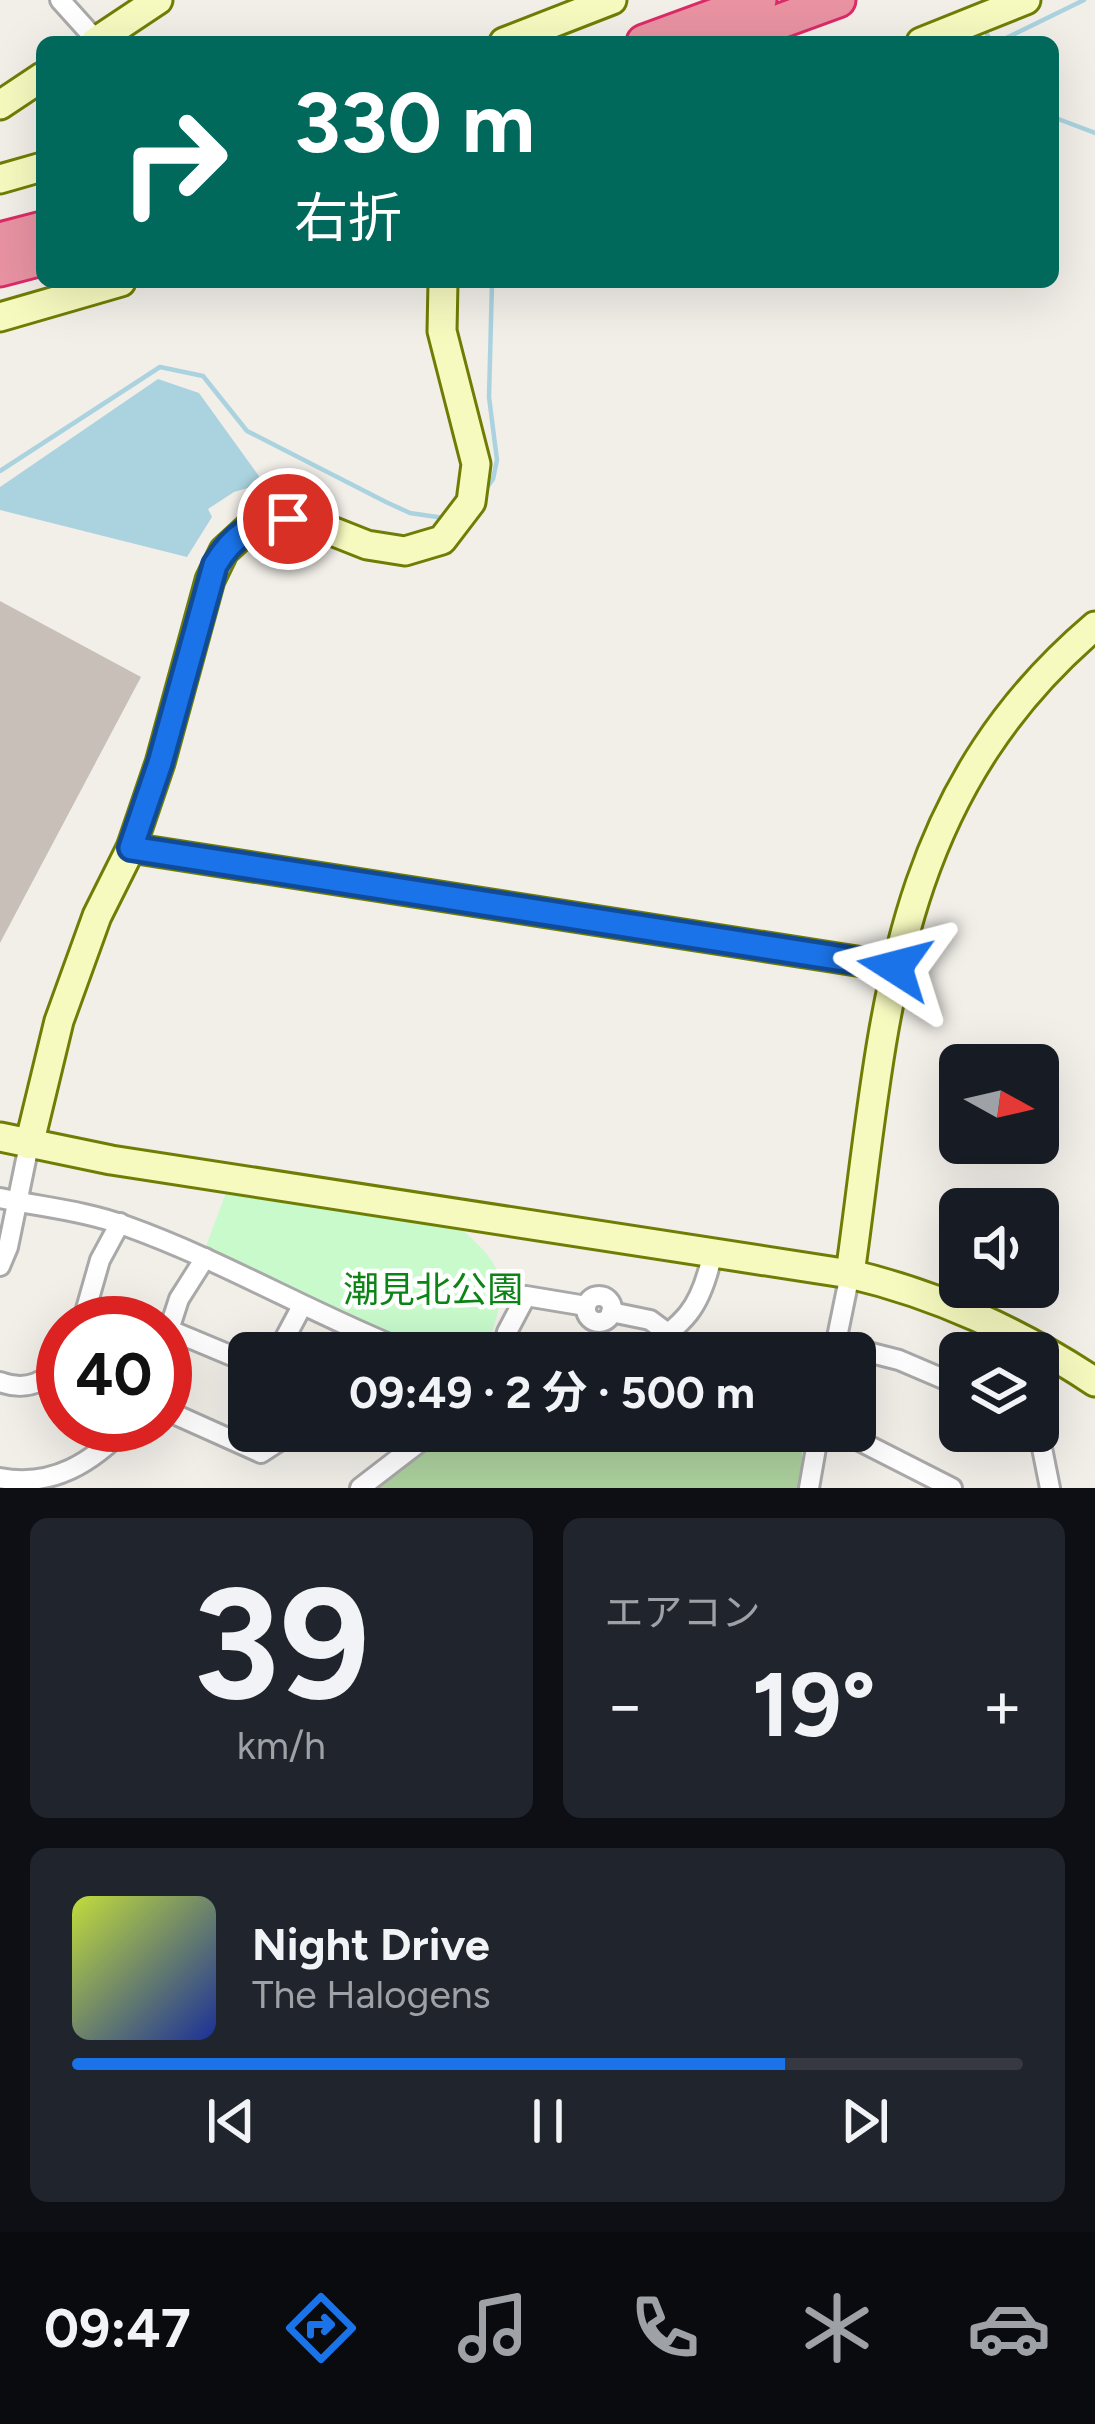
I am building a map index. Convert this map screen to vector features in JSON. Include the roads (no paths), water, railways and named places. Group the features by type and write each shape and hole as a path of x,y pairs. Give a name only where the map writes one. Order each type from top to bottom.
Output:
{"highway":[{"path":"660,36 759,0"},
{"path":"739,36 838,0"},
{"path":"0,241 36,231"},
{"path":"0,269 36,260"}],"street":[{"path":"60,0 91,36"},
{"path":"105,36 158,0"},
{"path":"519,36 612,0"},
{"path":"936,36 1026,0"},
{"path":"0,105 36,81"},
{"path":"0,179 36,169"},
{"path":"0,316 100,288"},
{"path":"0,1266 9,1200 29,1145 54,1038 76,968 131,848 160,763 210,580 224,551 237,537 267,521 288,519 310,522 367,545 405,551 442,540 471,502 476,464 442,331 443,288"},
{"path":"838,1332 895,967 921,877 952,802 981,753 1017,705 1095,626"},
{"path":"131,848 895,967"},
{"path":"0,1137 712,1256 850,1274 967,1313 1060,1359 1095,1382"},
{"path":"9,1200 120,1223 205,1258 350,1332"},
{"path":"90,1296 100,1260 120,1223"},
{"path":"671,1332 695,1308 712,1256"},
{"path":"181,1296 205,1258"},
{"path":"507,1332 526,1296 586,1306 590,1318 598,1322 611,1312 650,1320 666,1332"},
{"path":"288,1332 302,1306"},
{"path":"192,1345 228,1357"},
{"path":"876,1356 939,1377"},
{"path":"0,1382 36,1384"},
{"path":"192,1422 228,1438"},
{"path":"876,1449 952,1488"},
{"path":"0,1478 31,1484 61,1477 100,1452"},
{"path":"360,1488 407,1452"},
{"path":"809,1488 815,1452"},
{"path":"1043,1452 1050,1488"}],"water":[{"path":"158,379 199,393 264,483 234,492 208,509 212,517 187,557 0,510 0,487"}],"waterway":[{"path":"1010,36 1084,0"},
{"path":"983,26 988,36"},
{"path":"1059,119 1095,133"},
{"path":"486,489 497,460 489,397 492,288"},
{"path":"0,471 160,367 203,376 247,431 410,513 444,518"}],"park label":[{"name":"潮見北公園","path":"433,1289"}]}
